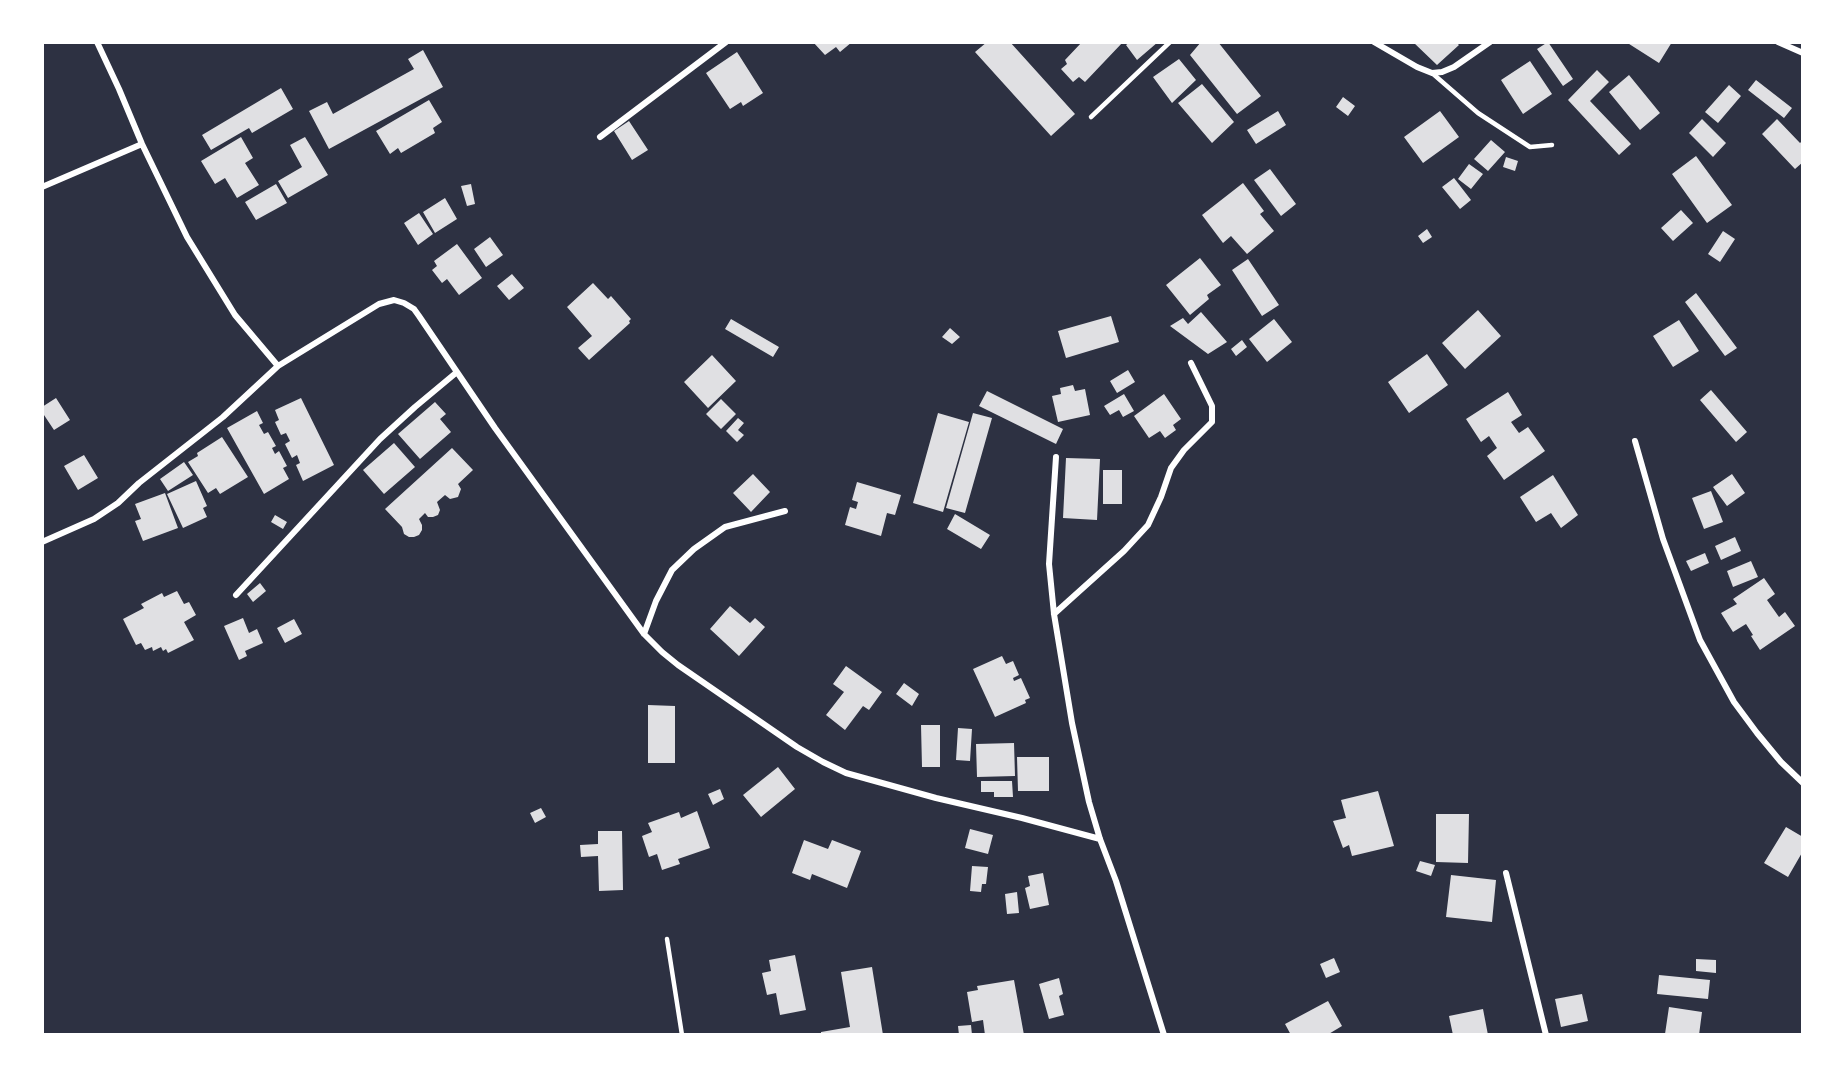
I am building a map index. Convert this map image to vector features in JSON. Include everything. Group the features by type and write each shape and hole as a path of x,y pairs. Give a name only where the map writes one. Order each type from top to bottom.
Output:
{"street":[{"path":"97,42 170,204 203,266 235,315 278,366"},
{"path":"600,137 726,42"},
{"path":"1374,42 1432,73 1454,68 1490,42"},
{"path":"1778,42 1803,52"},
{"path":"42,187 142,144"},
{"path":"42,542 94,519 118,502 223,417 278,366 379,304 394,300 414,309 557,515 644,634 662,652 797,747 846,773 1100,839"},
{"path":"1054,614 1124,551 1148,525 1171,468 1184,450 1212,422 1212,406 1191,363"},
{"path":"236,595 380,439 457,372"},
{"path":"1635,441 1663,539 1700,640 1734,702 1757,734 1803,783"},
{"path":"1056,457 1049,564 1054,614 1072,723 1089,802 1164,1035"},
{"path":"644,634 656,602 672,570 694,549 725,527 785,511"},
{"path":"1506,873 1546,1035"}],"lane":[{"path":"1091,117 1170,42"},
{"path":"1432,73 1478,113 1530,147 1552,145"},
{"path":"667,939 682,1035"}],"building":[{"path":"813,42 852,42 840,52 836,47 825,55"},
{"path":"987,42 1010,42 1075,114 1051,136 975,52"},
{"path":"1082,42 1123,42 1085,82 1079,77 1073,82 1061,69 1067,64 1065,60"},
{"path":"1130,42 1158,42 1137,60 1126,45"},
{"path":"1201,42 1218,42 1261,96 1237,114 1190,55"},
{"path":"1413,42 1456,42 1459,45 1437,65"},
{"path":"1548,42 1573,79 1563,86 1537,49"},
{"path":"1626,42 1672,42 1659,63"},
{"path":"423,50 443,87 329,149 309,111 327,102 333,114 414,69 408,59"},
{"path":"737,52 763,93 743,106 741,102 730,109 706,73"},
{"path":"1179,59 1196,80 1172,103 1153,77"},
{"path":"1530,61 1552,94 1523,114 1501,80"},
{"path":"1597,70 1609,82 1590,101 1631,144 1619,155 1568,100"},
{"path":"1629,75 1660,113 1640,130 1609,92"},
{"path":"1756,80 1792,108 1784,118 1748,90"},
{"path":"1202,84 1234,122 1212,143 1178,103"},
{"path":"1729,85 1741,96 1718,123 1705,112"},
{"path":"281,88 293,109 252,133 249,128 211,150 202,135"},
{"path":"1343,97 1355,106 1348,116 1336,107"},
{"path":"429,100 442,122 433,128 435,133 401,153 398,148 390,154 376,131"},
{"path":"1278,111 1286,125 1256,144 1247,130"},
{"path":"1440,111 1459,137 1423,163 1404,137"},
{"path":"1702,119 1726,143 1713,157 1689,133"},
{"path":"1777,119 1800,143 1803,140 1803,162 1795,169 1762,134"},
{"path":"629,121 648,150 632,160 614,131"},
{"path":"241,137 253,158 245,163 259,185 237,198 225,178 215,184 201,161"},
{"path":"305,137 328,175 288,198 278,181 302,167 290,145"},
{"path":"1491,140 1505,152 1488,171 1474,159"},
{"path":"1696,156 1732,205 1707,223 1672,174"},
{"path":"1506,157 1518,161 1515,171 1503,167"},
{"path":"1469,164 1483,174 1471,189 1458,179"},
{"path":"1270,169 1296,204 1281,216 1254,180"},
{"path":"1454,178 1471,200 1460,209 1442,187"},
{"path":"1243,183 1264,211 1260,214 1274,231 1247,254 1231,236 1223,243 1202,215"},
{"path":"276,184 287,203 256,220 245,202"},
{"path":"471,184 475,204 467,206 461,186"},
{"path":"445,198 457,219 435,233 423,212"},
{"path":"1681,210 1693,223 1673,241 1661,228"},
{"path":"419,213 433,234 418,245 404,223"},
{"path":"1427,229 1432,237 1423,243 1418,236"},
{"path":"1723,231 1735,239 1720,262 1708,254"},
{"path":"490,237 503,255 486,267 474,249"},
{"path":"457,244 482,278 459,295 447,279 442,283 432,270 437,266 434,261"},
{"path":"1200,258 1221,285 1207,295 1209,299 1190,315 1166,285"},
{"path":"1248,259 1279,305 1262,316 1232,270"},
{"path":"512,274 524,288 509,300 497,286"},
{"path":"593,283 608,299 611,296 631,319 630,323 589,360 578,348 592,336 567,307"},
{"path":"1696,293 1737,348 1725,356 1685,302"},
{"path":"1478,310 1501,336 1465,369 1442,343"},
{"path":"1201,312 1227,342 1208,354 1170,326 1183,318 1188,324"},
{"path":"1111,316 1119,342 1066,358 1058,331"},
{"path":"731,319 779,347 773,357 725,329"},
{"path":"1274,319 1292,342 1267,362 1249,339"},
{"path":"1679,320 1699,351 1673,367 1653,336"},
{"path":"950,328 960,337 952,344 942,337"},
{"path":"1242,340 1247,347 1236,356 1231,349"},
{"path":"1427,354 1448,385 1409,413 1388,382"},
{"path":"712,355 736,381 708,408 684,382"},
{"path":"1128,370 1135,382 1117,393 1110,381"},
{"path":"1073,385 1075,391 1085,389 1090,415 1058,422 1052,396 1061,394 1060,388"},
{"path":"1711,390 1747,432 1736,442 1700,400"},
{"path":"987,391 1063,429 1056,444 979,406"},
{"path":"1508,392 1522,415 1511,422 1519,433 1528,427 1545,451 1504,480 1487,456 1497,448 1489,436 1481,442 1466,419"},
{"path":"1124,394 1134,411 1123,417 1119,410 1110,415 1104,406"},
{"path":"1164,394 1181,419 1173,425 1176,430 1165,438 1160,431 1149,438 1134,416"},
{"path":"56,398 70,420 54,430 42,412 42,407"},
{"path":"301,398 334,465 303,481 296,465 300,463 297,455 292,458 285,444 290,441 286,433 281,435 275,422 279,420 275,410"},
{"path":"721,399 736,414 721,429 706,414"},
{"path":"435,402 446,414 440,419 451,432 420,459 398,434"},
{"path":"257,411 263,423 259,425 264,434 268,432 276,446 272,448 275,454 279,451 287,466 283,468 289,479 264,494 227,428"},
{"path":"938,413 969,422 943,512 913,503"},
{"path":"973,413 992,418 965,513 946,508"},
{"path":"738,418 744,423 738,430 744,435 737,442 726,431"},
{"path":"222,437 248,477 220,494 216,488 208,493 188,462 198,456 197,453"},
{"path":"394,443 415,467 384,494 363,470"},
{"path":"452,448 473,470 458,484 461,489 458,497 450,499 445,495 437,502 440,510 438,515 428,517 425,513 419,519 422,530 419,535 409,537 404,534 402,527 385,509"},
{"path":"84,455 98,478 78,490 64,466"},
{"path":"1066,458 1100,459 1097,520 1063,518"},
{"path":"184,462 193,475 168,491 160,479"},
{"path":"1103,470 1122,470 1122,504 1103,504"},
{"path":"753,474 770,492 751,512 733,493"},
{"path":"1732,474 1745,493 1727,506 1713,487"},
{"path":"1553,475 1578,515 1561,528 1551,513 1536,522 1520,497"},
{"path":"196,481 207,506 203,508 207,517 183,528 167,494"},
{"path":"857,482 901,495 895,515 887,513 881,536 845,525 850,507 856,509 858,502 852,500"},
{"path":"1711,491 1723,522 1704,529 1692,498"},
{"path":"165,493 178,528 143,541 135,521 141,519 135,504"},
{"path":"955,514 990,535 981,549 947,529"},
{"path":"275,515 287,522 283,529 271,522"},
{"path":"1735,537 1741,551 1721,560 1715,546"},
{"path":"1705,553 1709,563 1691,571 1686,561"},
{"path":"1751,561 1758,577 1733,587 1727,571"},
{"path":"1764,578 1775,594 1767,600 1779,617 1785,612 1795,626 1760,650 1746,624 1733,632 1721,613 1737,604 1733,599"},
{"path":"260,583 266,591 253,602 247,594"},
{"path":"177,591 184,604 189,602 196,615 184,622 194,640 168,653 161,647 153,651 152,647 145,650 141,643 136,645 123,619 144,608 141,604 162,593 164,597"},
{"path":"730,606 750,623 755,618 765,627 739,656 710,629"},
{"path":"243,618 249,633 257,629 263,643 245,651 247,656 239,660 224,626"},
{"path":"294,619 302,634 285,643 277,628"},
{"path":"1002,656 1006,664 1013,661 1019,675 1013,678 1014,681 1021,678 1030,698 1025,700 1026,703 995,717 973,669"},
{"path":"846,666 882,692 869,710 863,706 845,730 826,715 844,692 833,684"},
{"path":"904,683 919,694 912,706 896,694"},
{"path":"648,705 675,706 675,763 648,763"},
{"path":"921,725 940,725 940,767 922,767"},
{"path":"958,728 972,729 970,761 956,760"},
{"path":"1014,743 1015,776 977,777 976,744"},
{"path":"1017,757 1049,757 1049,791 1018,791"},
{"path":"778,767 795,789 761,817 743,795"},
{"path":"981,781 1012,781 1013,797 994,797 994,792 981,792"},
{"path":"720,789 724,799 713,805 708,794"},
{"path":"1378,791 1394,846 1352,856 1349,845 1343,848 1333,821 1346,818 1341,800"},
{"path":"541,808 546,817 535,823 530,813"},
{"path":"697,811 710,848 678,859 680,864 662,870 657,854 649,857 642,836 652,832 648,823 679,812 681,818"},
{"path":"1436,814 1469,814 1468,863 1436,862"},
{"path":"1786,827 1803,837 1803,851 1788,877 1764,863"},
{"path":"970,829 993,835 988,854 965,848"},
{"path":"598,831 622,831 623,890 599,891 598,856 581,857 580,845 598,844"},
{"path":"804,840 828,849 832,840 861,851 847,888 812,874 810,880 792,873"},
{"path":"1420,861 1435,865 1431,876 1416,871"},
{"path":"972,866 988,867 986,884 982,884 981,892 970,891"},
{"path":"1043,873 1049,905 1030,909 1025,888 1030,886 1028,876"},
{"path":"1451,875 1496,880 1492,922 1446,917"},
{"path":"1017,892 1019,913 1007,914 1005,894"},
{"path":"795,955 806,1010 780,1015 776,993 767,995 762,973 771,971 769,960"},
{"path":"1334,958 1340,972 1326,978 1320,964"},
{"path":"1696,959 1716,960 1716,973 1696,971"},
{"path":"872,967 883,1035 821,1035 821,1032 850,1027 841,972"},
{"path":"1659,975 1710,980 1708,999 1657,994"},
{"path":"1059,978 1063,994 1059,996 1064,1015 1049,1019 1039,984"},
{"path":"1014,980 1024,1035 985,1035 983,1020 972,1022 967,992 978,990 977,986"},
{"path":"1582,994 1588,1021 1561,1027 1555,999"},
{"path":"1328,1001 1342,1026 1327,1035 1291,1035 1285,1024"},
{"path":"1669,1007 1702,1012 1699,1035 1665,1034"},
{"path":"1483,1009 1488,1035 1453,1035 1449,1016"},
{"path":"971,1025 972,1035 959,1035 958,1026"}]}
